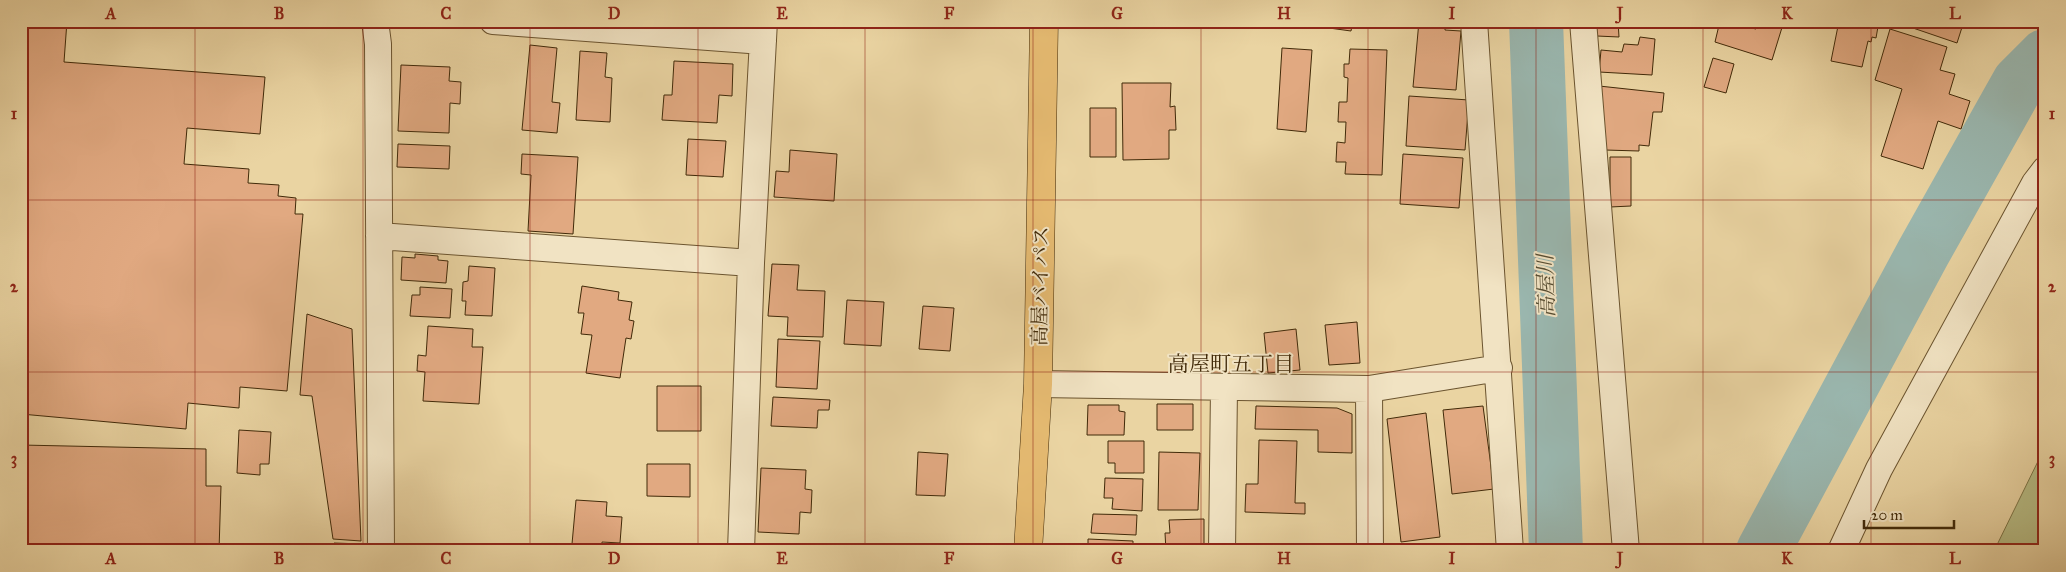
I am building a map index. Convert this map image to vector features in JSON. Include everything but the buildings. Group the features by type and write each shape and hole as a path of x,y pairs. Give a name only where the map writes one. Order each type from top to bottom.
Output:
{"highway":[{"name":"高屋バイパス","path":"1028,551 1038,384 1044,21"}],"street":[{"path":"375,21 378,44 381,551"},
{"path":"494,21 763,31 751,263 741,551"},
{"path":"1474,21 1510,551"},
{"path":"1582,21 1626,551"},
{"path":"1841,551 1878,469 2045,170"},
{"path":"378,236 751,263"},
{"path":"1038,384 1369,389 1499,368"},
{"path":"1222,551 1224,388"},
{"path":"1369,389 1370,551"}],"green space":[{"path":"2045,447 2045,551 1994,551"}],"waterway":[{"name":"高屋川","path":"1536,21 1556,551"},
{"path":"1763,551 1923,253 2019,82 2045,56"}],"district":[{"name":"高屋町五丁目","path":"1231,364"}]}
